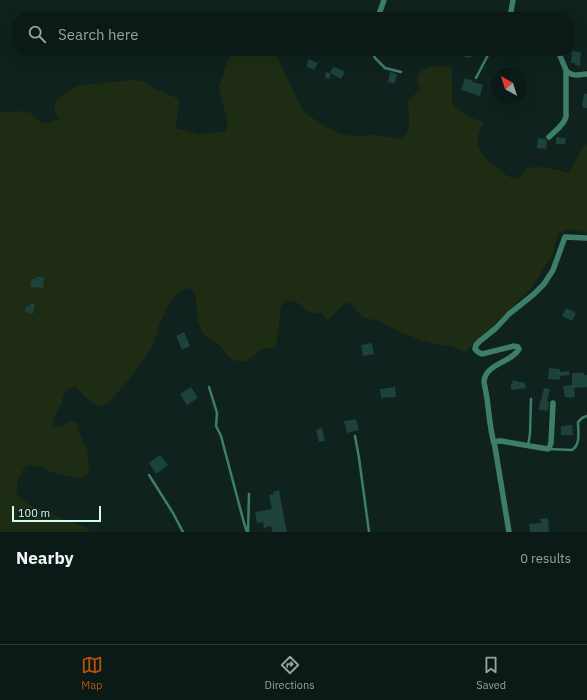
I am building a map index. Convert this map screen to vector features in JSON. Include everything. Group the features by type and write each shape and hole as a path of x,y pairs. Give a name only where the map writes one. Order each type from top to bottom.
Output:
{"street":[{"path":"380,12 384,0"},
{"path":"511,12 513,0"},
{"path":"560,56 569,74 587,74"},
{"path":"549,137 565,121 566,70"},
{"path":"509,532 484,383 487,373 514,356 519,349 518,347 514,346 482,354 475,349 476,345 544,284 554,270 565,237 587,238"},
{"path":"494,443 501,441 548,449 552,443 553,403"}],"lane":[{"path":"374,56 385,68 401,72"},
{"path":"476,78 487,56"},
{"path":"208,387 217,413 216,426 221,436 244,523 248,532"},
{"path":"528,446 530,434 530,399"},
{"path":"548,449 572,450 575,448 578,443 578,422 587,416"},
{"path":"355,436 368,532"},
{"path":"149,475 183,532"},
{"path":"248,532 249,494"}],"green space":[{"path":"229,56 278,56 302,110 311,117 342,134 351,136 378,135 399,139 407,133 408,130 408,101 420,89 417,81 419,72 435,66 452,68 452,102 462,113 484,122 478,136 478,145 481,152 487,159 506,175 515,179 522,176 526,168 537,167 569,173 582,149 587,144 587,233 570,229 558,233 553,254 530,290 465,352 450,346 434,344 418,339 402,333 380,321 364,318 353,306 346,302 327,320 322,313 307,311 294,301 286,300 281,307 276,348 266,348 258,351 253,357 245,361 236,361 229,357 219,345 205,336 198,321 195,295 190,288 182,290 170,301 160,323 153,346 148,354 133,375 108,403 101,407 93,404 76,387 68,389 63,395 62,403 54,417 53,427 62,427 69,421 77,423 79,433 87,448 89,465 88,473 82,478 73,477 27,465 19,479 17,494 29,505 86,527 91,532 0,532 0,112 21,111 31,113 43,124 59,119 55,111 54,103 67,92 81,85 136,80 145,82 151,87 179,99 176,128 201,135 225,132 228,124 219,87"}],"building":[{"path":"575,51 581,52 580,66 575,65 575,63 571,63 572,56 575,56"},
{"path":"463,56 471,56 471,58"},
{"path":"309,59 318,63 314,70 306,66"},
{"path":"333,67 345,72 341,79 331,73 329,79 325,78 326,72 330,73"},
{"path":"390,72 397,74 395,83 388,82"},
{"path":"465,78 483,85 480,96 461,90"},
{"path":"584,93 587,94 587,108 582,107"},
{"path":"556,137 566,138 565,144 556,144"},
{"path":"538,138 545,139 547,141 546,149 537,148"},
{"path":"36,277 44,277 43,288 30,287 31,279 36,279"},
{"path":"30,303 35,304 33,314 25,312 26,306 29,307"},
{"path":"566,308 576,313 572,321 562,316"},
{"path":"184,332 190,346 182,350 176,336"},
{"path":"372,343 374,354 363,356 361,345"},
{"path":"549,368 560,369 560,372 569,371 570,375 560,376 560,380 548,379"},
{"path":"572,373 584,373 584,375 587,375 587,387 574,388 575,397 569,398 565,397 563,386 572,385"},
{"path":"512,380 525,383 526,388 511,390 511,383 513,383"},
{"path":"191,387 198,398 187,405 180,394"},
{"path":"395,387 396,397 381,398 380,389"},
{"path":"544,388 550,389 547,401 549,402 548,411 539,410"},
{"path":"356,419 359,430 347,433 344,421"},
{"path":"572,425 573,435 561,435 561,426"},
{"path":"322,428 325,441 319,442 316,430"},
{"path":"160,455 168,465 156,474 149,463"},
{"path":"279,490 287,532 272,532 271,526 264,528 263,522 257,523 255,512 272,509 269,495 274,494 273,492"},
{"path":"548,518 549,532 530,532 529,524 541,523 540,519"}]}
